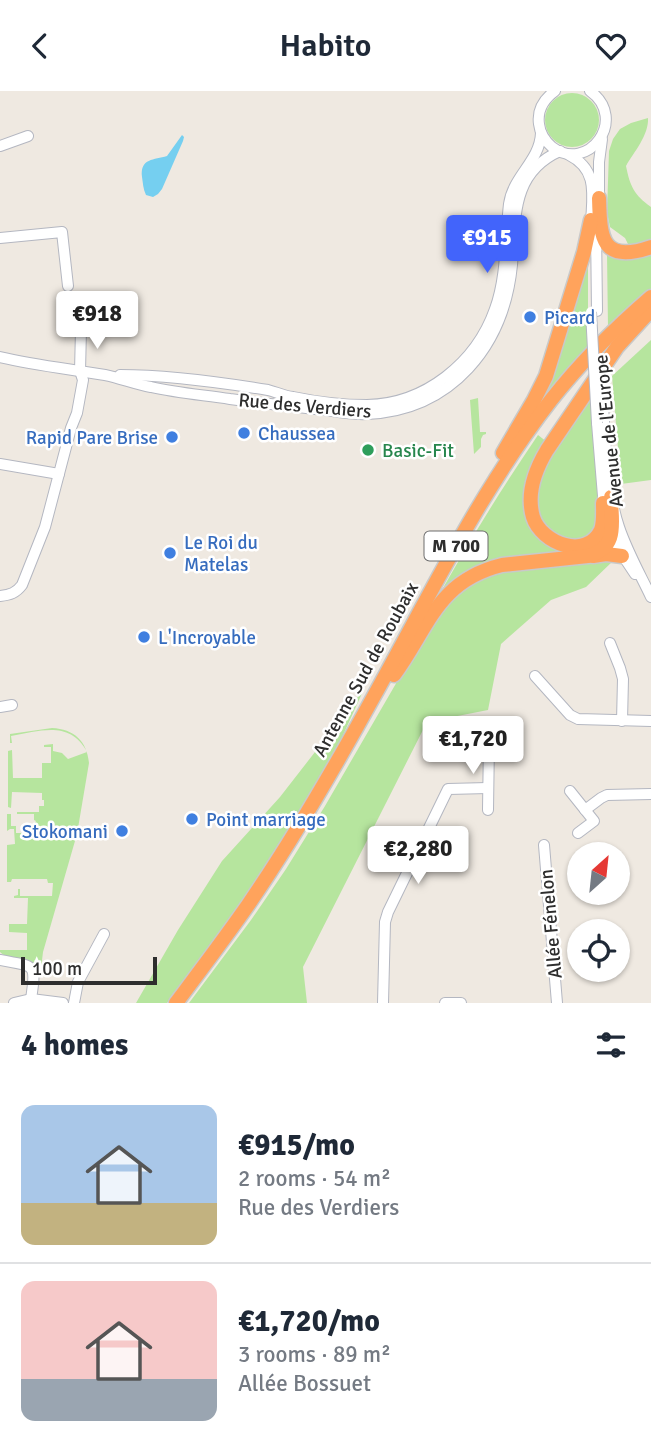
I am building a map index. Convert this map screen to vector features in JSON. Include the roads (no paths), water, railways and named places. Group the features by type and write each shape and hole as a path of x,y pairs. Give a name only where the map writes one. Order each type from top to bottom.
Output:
{"highway":[{"path":"599,198 602,234 610,247 624,254 651,247"},
{"path":"435,583 481,490 546,376 584,252 591,220"},
{"name":"Antenne Sud de Roubaix","path":"176,1003 247,906 301,824 435,583 513,453 551,400 603,342 651,297"},
{"path":"607,500 603,524 595,538 578,545 557,543 539,528 532,514 533,478 547,450 602,369 625,337 651,308"},
{"name":"Antenne Sud de Roubaix","path":"184,1003 236,933 335,779 465,541 531,437 586,369 616,337 651,308"},
{"path":"588,556 603,548 612,535 614,528 607,500"},
{"path":"387,685 438,606 463,582 489,568 502,565 606,554 622,556"}],"street":[{"name":"Rue des Verdiers","path":"95,374 184,379 269,390 294,398 359,405 380,404 432,387 465,359 480,341 490,322 502,280 510,198 516,181 536,154 541,140 538,122 540,111 544,101 555,91"},
{"name":"Avenue de l'Europe","path":"592,92 606,113 599,162 594,311 603,406 607,500"},
{"name":"Avenue de l'Europe","path":"541,132 550,146 578,160 589,173 592,187 597,423 607,500 651,595"},
{"name":"Rue des Verdiers","path":"0,357 154,388 353,414 384,412 404,407 442,391 463,374 491,339 508,295 517,202 521,187 532,171 541,162 562,152 576,154 586,151 596,145 603,135"},
{"path":"0,146 28,136"},
{"path":"0,238 62,232 68,286"},
{"path":"0,597 12,594 22,585 45,527 77,412 83,380 80,371 81,330"},
{"path":"0,464 59,474"},
{"name":"Avenue de l'Europe","path":"612,535 622,556 651,595"},
{"path":"610,643 622,674 622,721"},
{"path":"535,676 574,717 582,720 651,721"},
{"path":"0,707 12,705"},
{"path":"488,810 489,741"},
{"path":"383,1003 385,922 388,912 448,789 488,788"},
{"path":"570,791 594,821 578,834"},
{"path":"585,810 607,795 651,794"},
{"name":"Allée Fénelon","path":"544,845 557,1003"},
{"path":"74,1003 78,982 104,934"},
{"path":"0,960 22,963 32,970 34,975 31,999"},
{"path":"14,1003 31,999 63,1003"},
{"path":"445,1003 461,1003"}],"water":[{"path":"182,135 183,141 162,189 153,197 146,195 142,177 143,166 149,161 167,156"}],"place":[{"name":"Picard","path":"530,317"},
{"name":"Chaussea","path":"244,433"},
{"name":"Rapid Pare Brise","path":"172,437"},
{"name":"Basic-Fit","path":"368,450"},
{"name":"Le Roi du Matelas","path":"170,553"},
{"name":"L'Incroyable","path":"144,637"},
{"name":"Point marriage","path":"192,819"},
{"name":"Stokomani","path":"122,831"}]}
